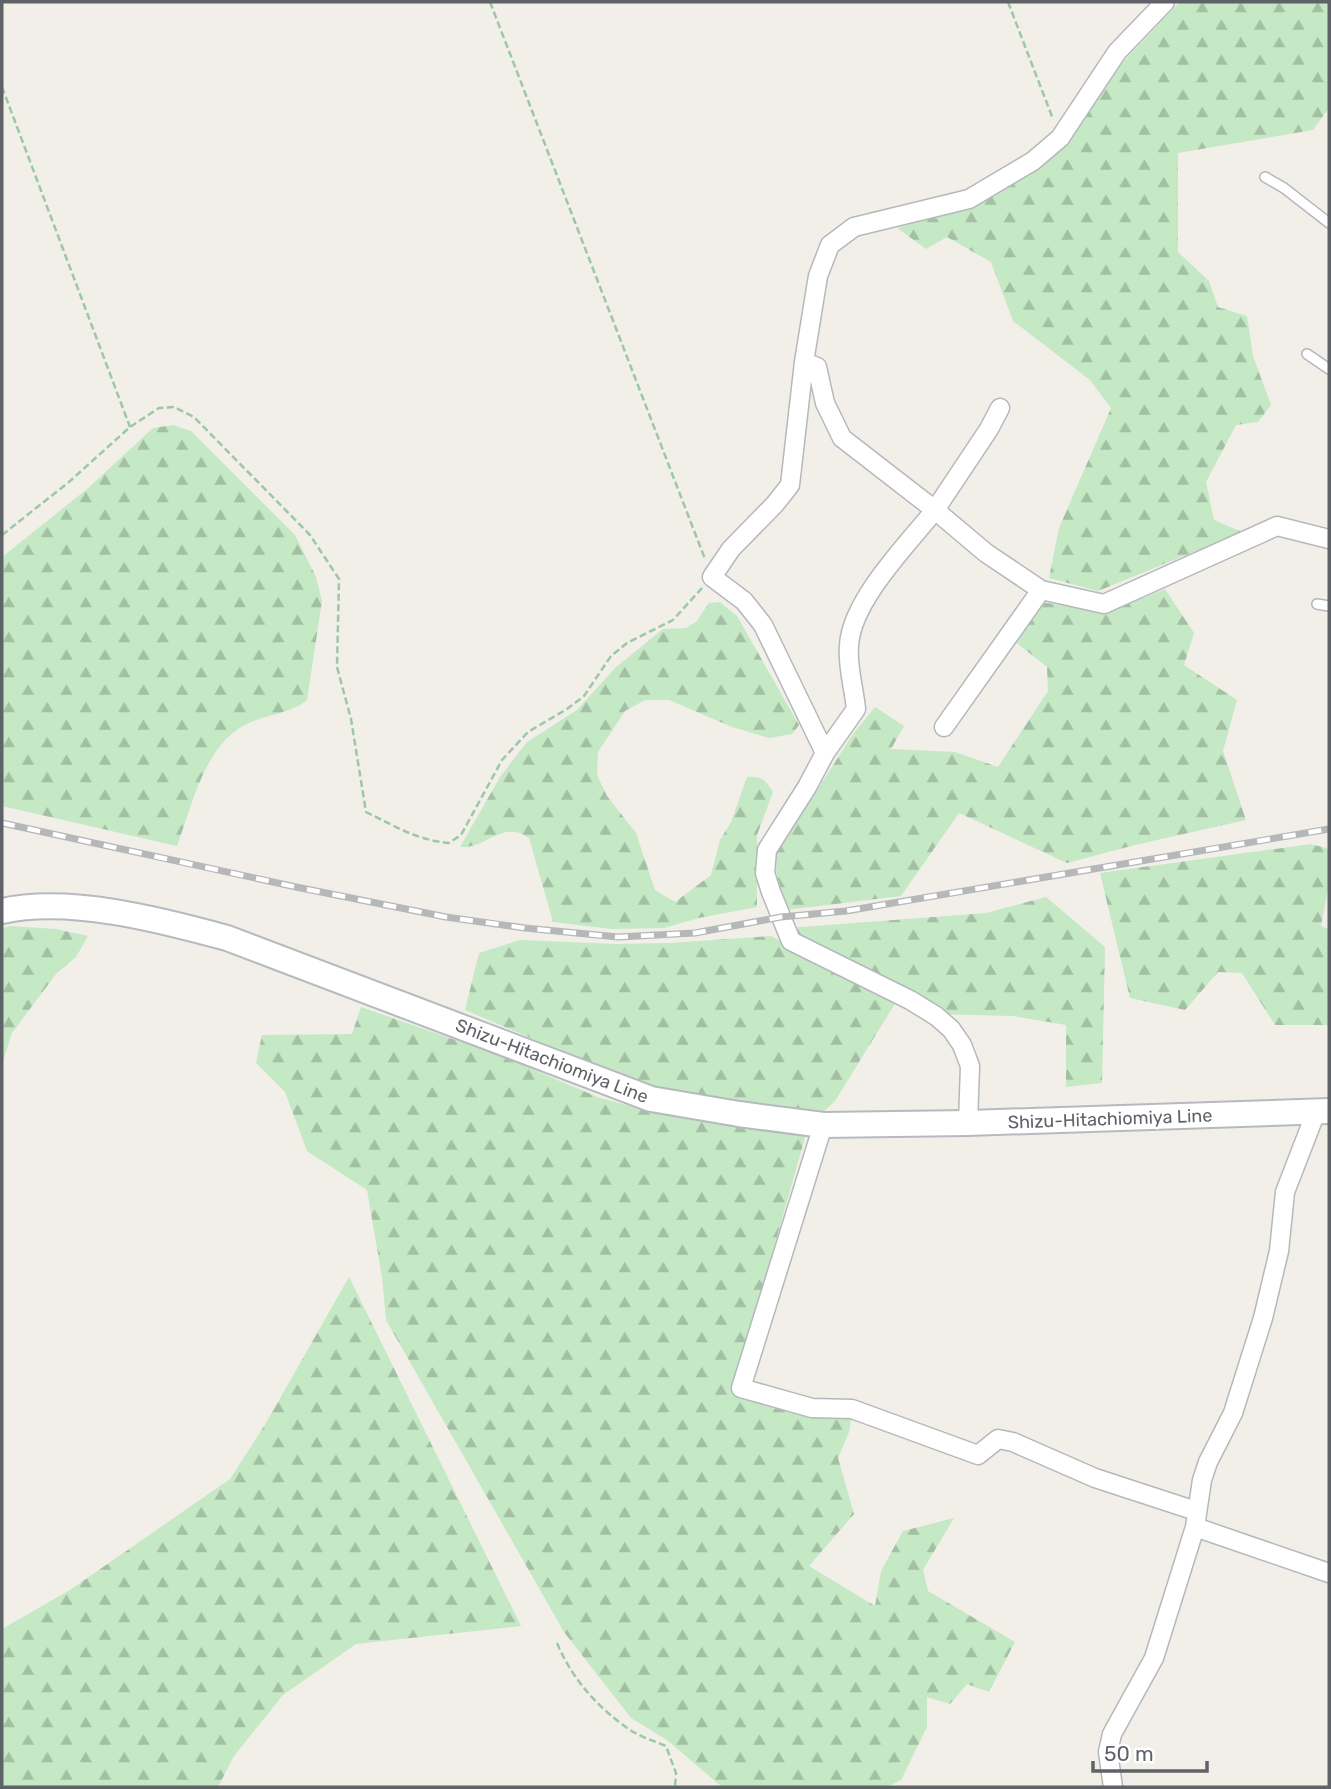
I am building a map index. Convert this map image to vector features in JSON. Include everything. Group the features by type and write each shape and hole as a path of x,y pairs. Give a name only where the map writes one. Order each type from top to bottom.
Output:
{"main road":[{"name":"Shizu-Hitachiomiya Line","path":"2,911 19,907 87,909 155,919 228,938 651,1099 739,1114 823,1125 1323,1112"}],"street":[{"path":"825,753 763,625 744,601 712,577 731,549 790,485 804,362 818,276 830,245 854,227 969,199 1033,161 1060,138 1116,52 1165,2"},
{"path":"804,362 817,367 825,403 842,438 986,553 1041,590 1104,604 1277,526 1329,539"},
{"path":"968,1123 970,1066 962,1045 951,1029 910,1000 791,941 765,873 767,850 825,753 856,709 849,643 856,614 873,588 935,510 1000,408"},
{"path":"944,727 1041,590"},
{"path":"1113,1787 1108,1752 1112,1734 1154,1658 1196,1519 1208,1462 1233,1413 1263,1318 1279,1251 1285,1192 1323,1112"},
{"path":"823,1125 741,1388 812,1408 852,1409 978,1455 998,1439 1013,1442 1329,1573"}],"lane":[{"path":"1265,177 1284,188 1329,223"},
{"path":"1307,354 1329,369"},
{"path":"1317,604 1329,606"}],"path":[{"path":"2,535 69,482 130,427 159,408 174,407 194,417 310,535 339,579 337,667 351,719 366,812 428,841 449,843 461,835 502,760 528,732 584,696 611,656 627,643 673,620 712,577 490,2"},
{"path":"1008,2 1060,138"},
{"path":"2,87 130,427"},
{"path":"556,1643 567,1668 596,1703 632,1732 666,1746 676,1773 675,1787"}],"green space":[{"path":"1180,2 1329,2 1329,108 1313,130 1178,153 1178,252 1209,281 1218,307 1247,316 1253,356 1271,405 1258,422 1236,425 1206,482 1214,520 1242,532 1098,591 1049,578 1059,528 1111,408 1090,380 1013,321 991,262 947,237 926,249 897,228 968,207 1053,155 1085,102"},
{"path":"173,425 191,431 295,535 316,577 322,601 307,700 287,711 251,722 222,743 195,793 177,846 2,806 2,557 87,489 153,428"},
{"path":"1165,589 1194,633 1184,665 1237,700 1223,751 1246,820 1067,863 959,813 901,896 786,910 773,859 853,734 875,707 904,726 891,749 955,752 998,767 1048,691 1047,667 1014,641 1040,602 1107,612"},
{"path":"720,602 737,616 799,725 792,734 769,738 732,727 669,700 645,700 625,711 598,752 597,775 607,796 636,833 655,890 675,902 711,875 720,840 731,822 747,777 760,778 765,782 773,792 757,835 757,907 664,928 611,929 553,922 529,838 519,833 502,833 478,844 460,847 500,777 527,742 577,710 615,668 663,629 686,628 696,622 709,603"},
{"path":"1311,844 1329,849 1329,884 1321,926 1329,929 1329,1025 1275,1025 1242,973 1218,972 1185,1010 1130,998 1100,873"},
{"path":"1046,897 1105,947 1102,1083 1066,1087 1066,1025 1013,1016 935,1014 788,928 986,913"},
{"path":"10,926 56,929 88,936 76,957 56,974 12,1033 2,1064 2,928"},
{"path":"771,936 896,1002 835,1101 819,1116 650,1089 465,1010 479,953 520,940 616,944"},
{"path":"361,1007 501,1056 600,1098 654,1112 806,1134 734,1389 808,1415 851,1419 849,1432 838,1458 854,1514 809,1566 875,1606 881,1571 903,1531 954,1518 923,1570 928,1591 1015,1642 989,1692 967,1684 950,1704 927,1697 927,1727 901,1780 887,1787 722,1787 667,1740 631,1718 564,1632 386,1320 382,1277 367,1190 307,1151 285,1092 256,1063 262,1035 352,1034"},
{"path":"349,1277 521,1626 356,1644 283,1695 234,1756 218,1787 2,1787 2,1629 70,1590 230,1479 266,1423"}],"railway":[{"path":"2,823 446,917 618,937 695,933 781,917 846,911 1329,829"}]}
